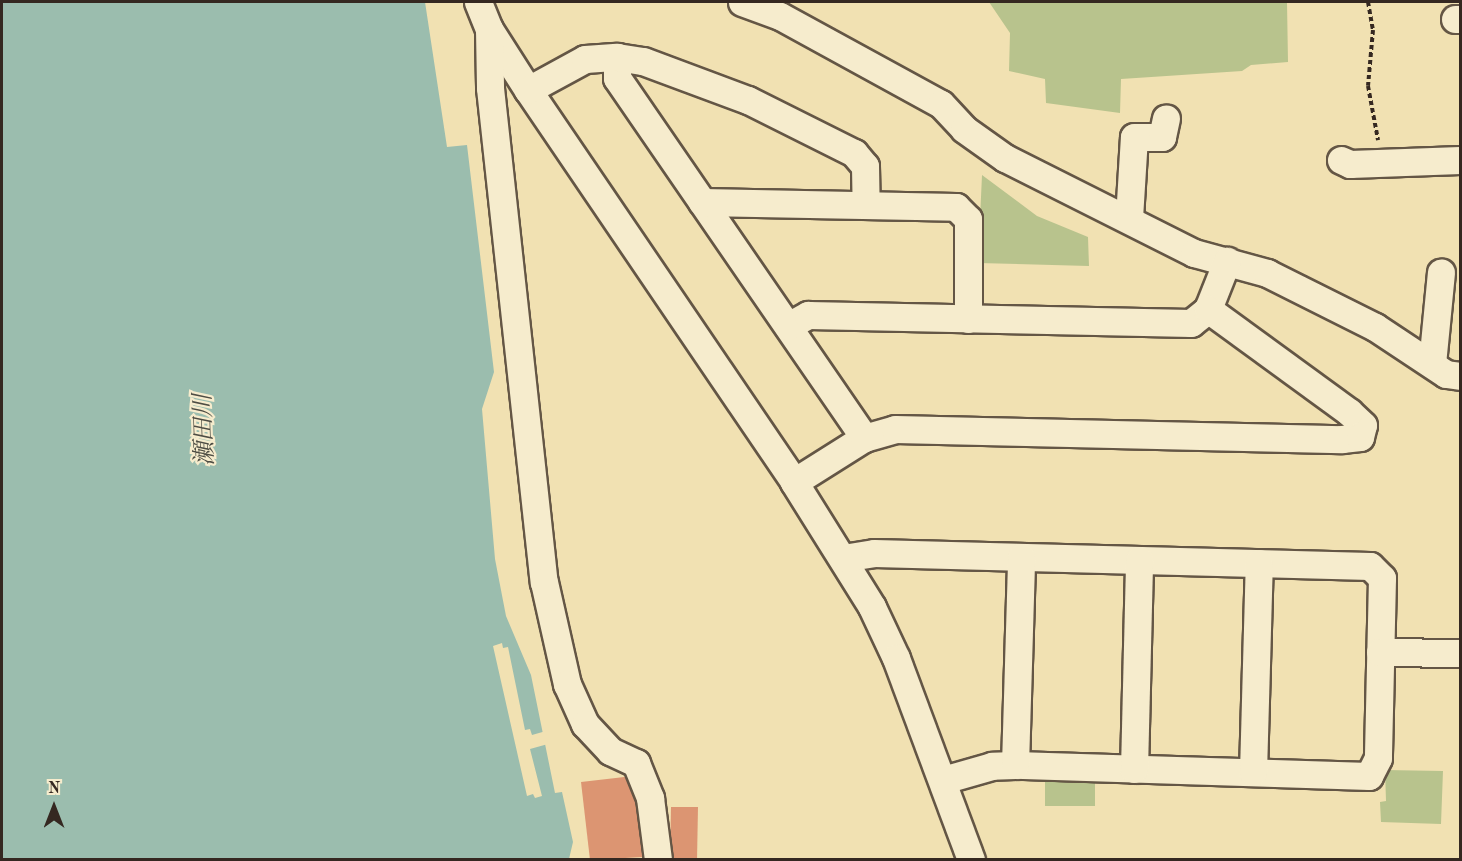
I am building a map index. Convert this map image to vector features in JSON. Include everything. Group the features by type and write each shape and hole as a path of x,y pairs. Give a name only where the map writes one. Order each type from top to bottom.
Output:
{"street":[{"path":"478,2 489,29 528,90 843,558 896,658 971,860"},
{"path":"742,2 780,16 941,104 964,129 1005,158 1129,218 1194,253 1267,273 1375,327 1446,374 1461,376"},
{"path":"489,29 490,88 544,582 567,684 585,724 610,751 636,763 650,798 658,860"},
{"path":"528,90 585,59 617,57 643,61 748,99 854,153 865,166 866,205"},
{"path":"617,57 617,78 864,438"},
{"path":"1129,218 1134,137 1162,137 1166,118"},
{"path":"1341,160 1350,164 1461,160"},
{"path":"702,202 956,207 968,219 968,318"},
{"path":"788,326 808,315 1191,323 1208,309 1227,261"},
{"path":"1432,364 1440,272"},
{"path":"794,482 864,438 895,429 1342,439 1360,436 1363,425 1348,412 1208,309"},
{"path":"843,558 874,553 1370,566 1382,578 1378,758 1369,776 1015,765 992,766 943,780"},
{"path":"1015,765 1022,557"},
{"path":"1134,769 1139,560"},
{"path":"1253,772 1259,563"},
{"path":"1380,652 1461,653"}],"path":[{"path":"1368,2 1373,30 1368,86 1382,164"}],"green space":[{"path":"989,2 1287,2 1288,62 1251,65 1242,71 1121,79 1120,113 1046,103 1045,79 1009,71 1010,33"},
{"path":"982,175 1037,216 1088,237 1089,266 978,263"},
{"path":"1385,770 1443,771 1441,824 1381,822 1380,802 1386,801"},
{"path":"1095,776 1095,806 1045,806 1045,778"}],"water":[{"name":"瀬田川","path":"2,2 425,2 447,147 467,145 494,372 482,409 495,559 506,616 531,675 555,793 562,792 573,842 569,859 2,860"}],"pier":[{"path":"502,643 503,648 508,647 525,730 530,729 532,735 546,731 548,744 530,749 542,796 535,798 533,794 527,796 493,646"}],"building":[{"path":"633,776 643,857 590,860 581,782"},
{"path":"671,807 698,807 697,860 670,860"}]}
